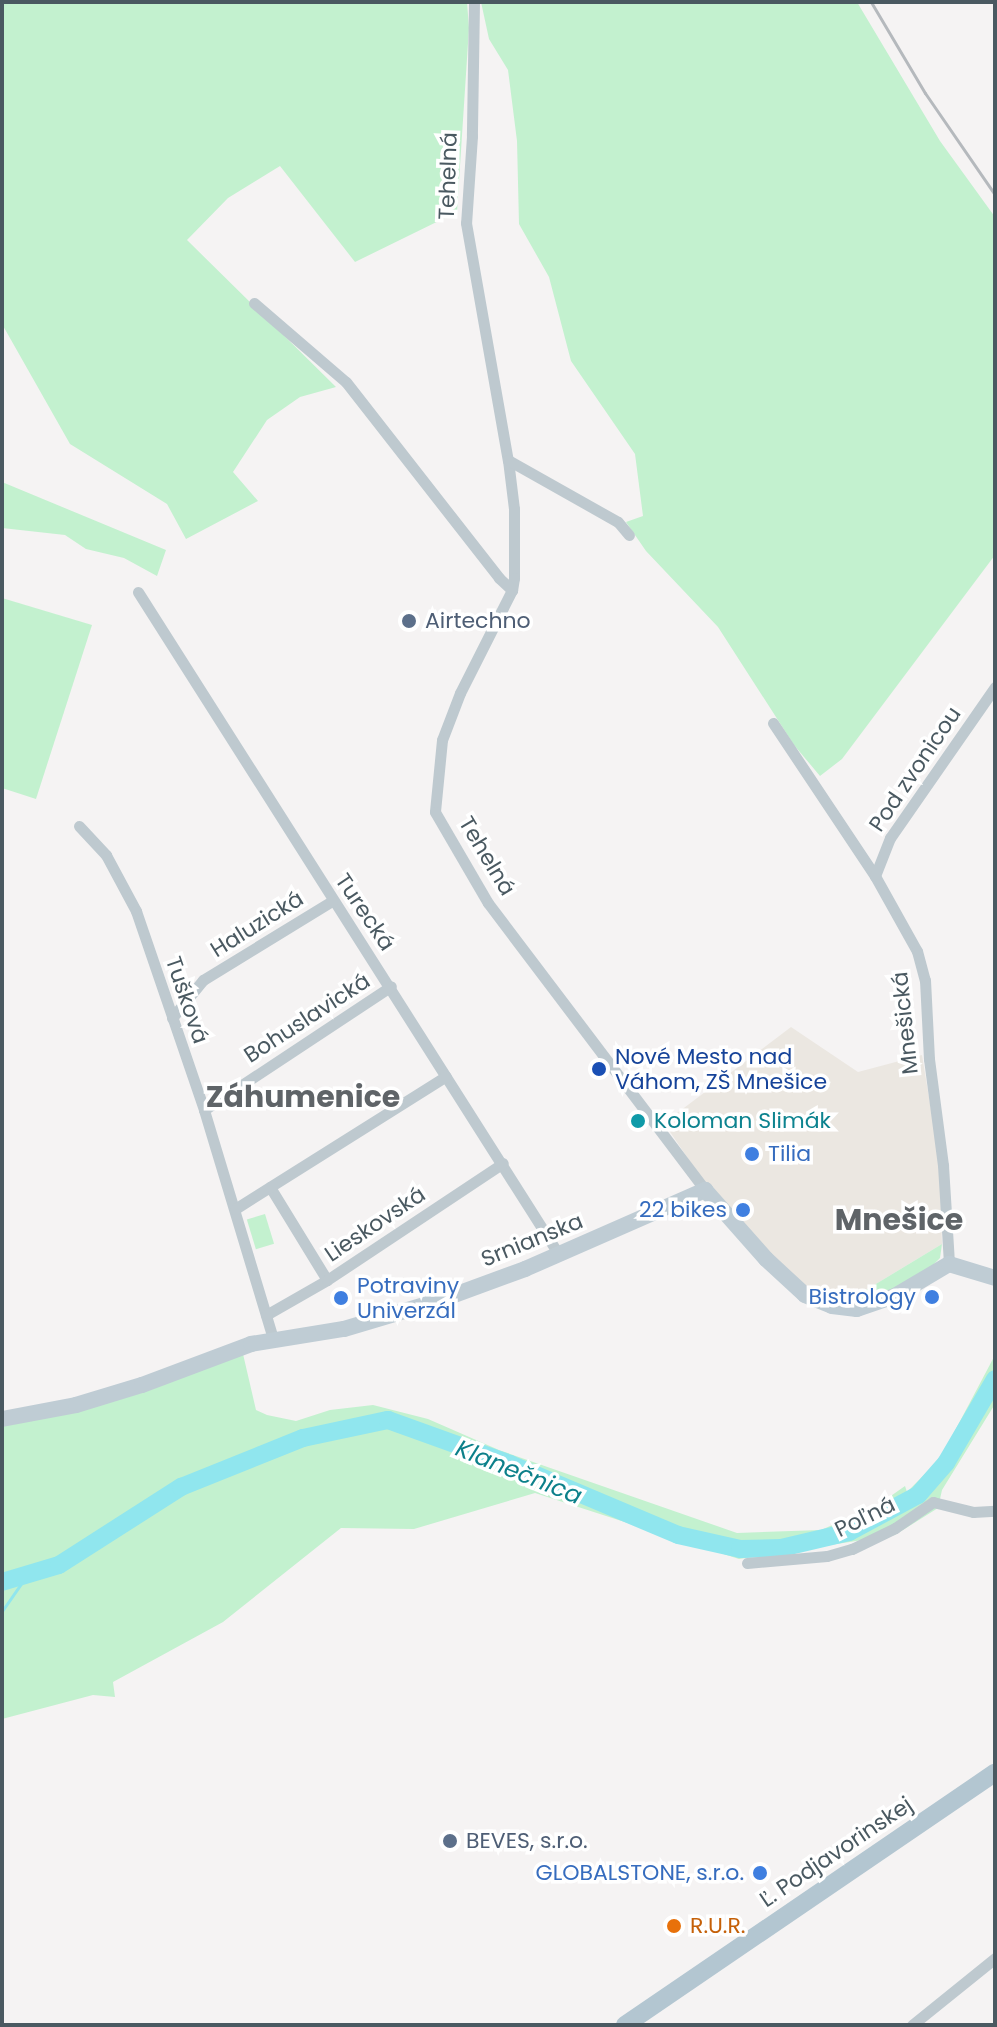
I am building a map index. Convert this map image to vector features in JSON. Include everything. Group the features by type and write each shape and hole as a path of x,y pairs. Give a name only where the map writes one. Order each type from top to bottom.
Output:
{"main road":[{"name":"Ľ. Podjavorinskej","path":"625,2025 995,1773"}],"street":[{"name":"Tehelná","path":"474,2 472,136 466,223 508,460 514,509 512,590 460,693 442,740 435,812 488,903 705,1190 805,1295 832,1306 857,1309 895,1296 949,1264"},
{"path":"254,303 346,382 499,578 512,590"},
{"path":"508,460 618,522 629,535"},
{"name":"Turecká","path":"138,592 559,1255"},
{"name":"Pod zvonicou","path":"875,876 890,838 994,689"},
{"name":"Mnešická","path":"773,723 898,912 917,951 925,980 949,1264"},
{"name":"Tušková","path":"79,826 106,855 136,911 204,1110 273,1339"},
{"name":"Haluzická","path":"172,1018 203,980 332,901"},
{"name":"Bohuslavická","path":"204,1110 391,986"},
{"path":"235,1209 446,1076"},
{"name":"Lieskovská","path":"266,1315 327,1280 503,1163"},
{"path":"270,1187 327,1280"},
{"name":"Srnianska","path":"2,1419 76,1405 142,1385 238,1348 273,1339 344,1329 393,1315 559,1255 705,1190"},
{"path":"949,1264 995,1278"},
{"name":"Poľná","path":"747,1563 827,1556 852,1549 895,1528 933,1502 973,1512 995,1511"},
{"path":"912,2025 995,1958"}],"shaded area":[{"path":"791,1027 858,1072 922,1055 939,1158 942,1244 851,1299 822,1294 802,1285 708,1188 664,1123"}],"green space":[{"path":"2,2 467,2 469,28 457,212 355,262 280,166 228,198 187,240 336,387 300,397 267,420 233,472 258,501 186,539 167,504 70,444 2,324"},
{"path":"481,2 857,2 940,141 995,217 995,555 842,759 820,776 794,745 718,627 646,551 626,522 643,516 635,454 571,361 549,277 519,224 517,141 508,70 489,39"},
{"path":"2,482 166,550 157,576 124,558 86,549 65,535 2,528"},
{"path":"2,598 92,625 36,799 2,788"},
{"path":"265,1214 274,1244 256,1249 247,1220"},
{"path":"942,1244 940,1258 930,1268 895,1290 853,1303 822,1294 851,1299"},
{"path":"243,1354 256,1410 267,1415 296,1421 330,1410 373,1405 428,1419 499,1450 737,1533 821,1530 878,1505 905,1486 907,1492 940,1459 995,1355 995,1404 942,1490 938,1508 895,1535 739,1559 535,1493 414,1529 341,1528 223,1622 113,1682 115,1697 93,1695 2,1719 2,1425"}],"waterway":[{"name":"Klanečnica","path":"2,1582 59,1565 181,1487 303,1438 388,1420 510,1464 678,1535 740,1549 781,1548 849,1532 918,1495 946,1463 995,1379"},
{"path":"2,1611 27,1575"}],"railway":[{"path":"871,2 925,93 995,195"}],"place":[{"name":"Airtechno","path":"409,621"},
{"name":"Nové Mesto nad Váhom, ZŠ Mnešice","path":"599,1069"},
{"name":"Koloman Slimák","path":"638,1121"},
{"name":"Tilia","path":"752,1154"},
{"name":"22 bikes","path":"743,1210"},
{"name":"Bistrology","path":"932,1297"},
{"name":"Potraviny Univerzál","path":"341,1298"},
{"name":"BEVES, s.r.o.","path":"450,1841"},
{"name":"GLOBALSTONE, s.r.o.","path":"760,1873"},
{"name":"R.U.R.","path":"674,1926"}],"district":[{"name":"Záhumenice","path":"303,1097"},
{"name":"Mnešice","path":"899,1220"}]}
